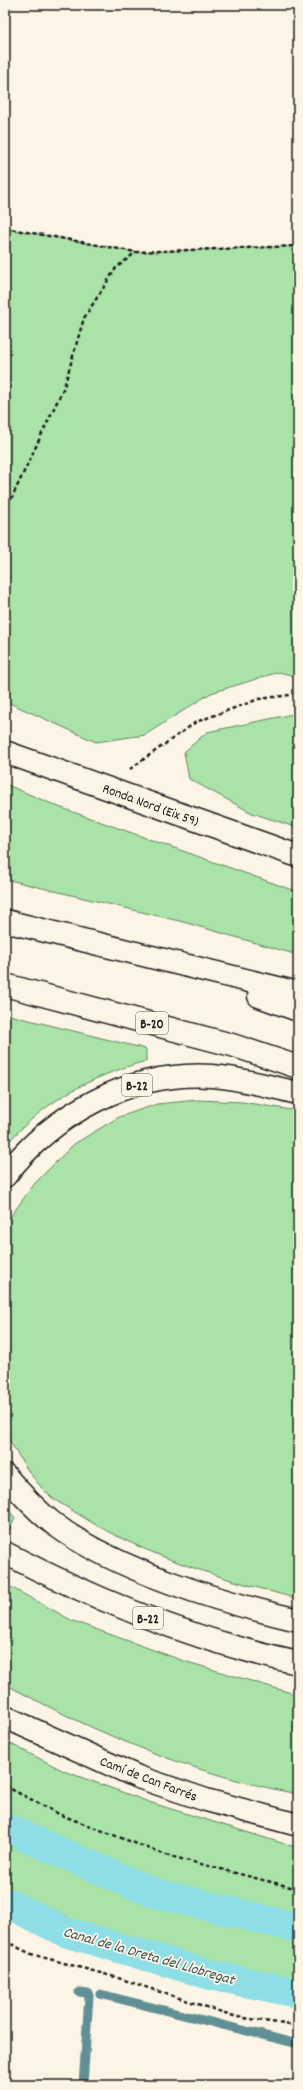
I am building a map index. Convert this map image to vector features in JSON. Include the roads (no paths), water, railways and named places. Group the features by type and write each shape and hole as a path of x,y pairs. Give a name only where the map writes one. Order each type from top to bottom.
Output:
{"main road":[{"name":"Ronda Nord (Eix 59)","path":"5,752 298,856"},
{"path":"5,920 298,993"},
{"path":"79,938 298,1010"},
{"name":"B-20","path":"5,985 225,1043 298,1067"},
{"name":"B-22","path":"5,1176 34,1142 70,1115 94,1101 143,1083 194,1076 213,1076 298,1093"},
{"path":"5,1475 35,1508 55,1524 80,1541 106,1555 178,1584 239,1604 298,1620"},
{"name":"B-22","path":"5,1553 63,1583 136,1614 207,1639 298,1663"},
{"name":"Camí de Can Farrés","path":"5,1717 138,1777 206,1800 298,1825"}],"waterway":[{"path":"5,1828 151,1892 298,1928"},
{"name":"Canal de la Dreta del Llobregat","path":"5,1902 65,1932 211,1975 298,1993"},
{"path":"79,1992 88,1993 89,1996 83,2085"},
{"path":"100,1994 298,2044"}]}
